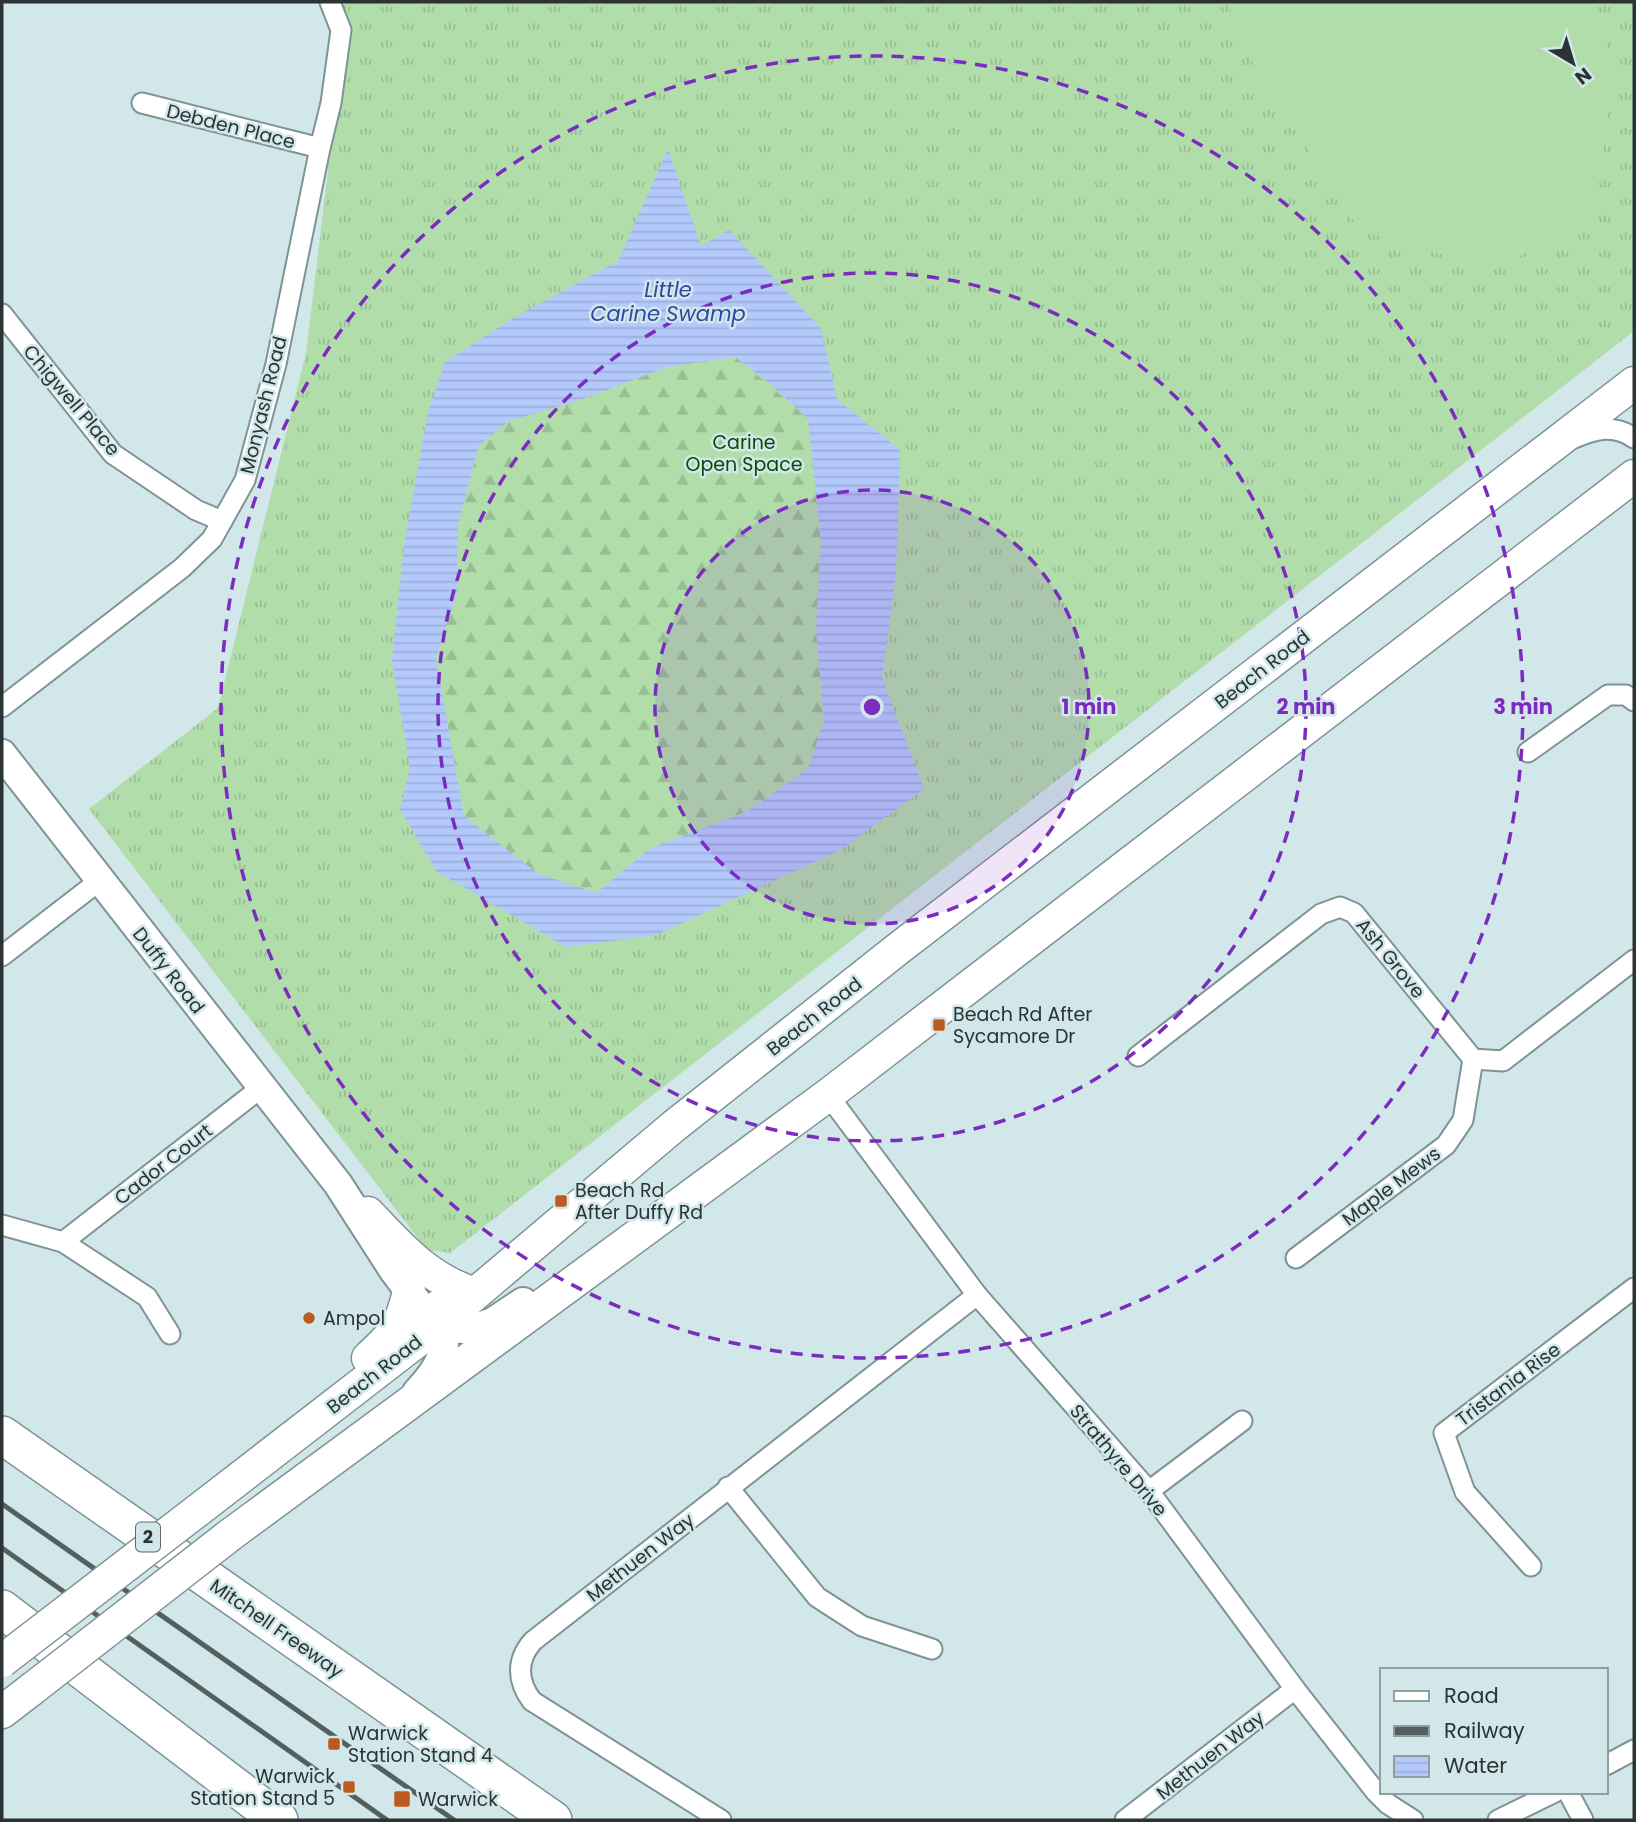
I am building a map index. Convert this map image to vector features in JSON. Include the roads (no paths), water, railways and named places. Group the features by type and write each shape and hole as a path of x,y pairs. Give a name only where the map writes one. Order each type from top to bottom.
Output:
{"highway":[{"name":"Mitchell Freeway","path":"2,1435 552,1820"},
{"path":"2,1609 279,1820"}],"main road":[{"name":"Beach Road","path":"2,1661 443,1321 674,1126 910,940 1634,383"},
{"path":"2,1712 230,1535 828,1095 1634,476"},
{"name":"Duffy Road","path":"2,754 338,1184 409,1292 424,1310 461,1329 493,1322 605,1242 660,1217"},
{"name":"Duffy Road","path":"338,1184 368,1213 435,1301 443,1321"},
{"path":"368,1213 403,1250 439,1279 475,1294"},
{"path":"256,1465 394,1334 404,1314 409,1292"},
{"path":"403,1407 437,1370 443,1349 443,1321"}],"street":[{"name":"Monyash Road","path":"2,707 182,568 212,539 245,480 276,364 331,103 341,30 330,2"},
{"name":"Debden Place","path":"142,103 320,148"},
{"name":"Chigwell Place","path":"2,314 113,454 196,510 222,521"},
{"path":"1550,447 1591,431 1612,428 1634,438"},
{"path":"1528,752 1608,695 1626,695 1634,701"},
{"path":"2,956 99,881"},
{"name":"Ash Grove","path":"1138,1056 1321,914 1340,906 1354,913 1473,1059"},
{"path":"1473,1059 1503,1061 1634,960"},
{"name":"Maple Mews","path":"1296,1258 1446,1145 1463,1120 1473,1059"},
{"name":"Cador Court","path":"63,1242 262,1087"},
{"name":"Strathyre Drive","path":"828,1095 977,1295 1149,1491 1375,1791 1388,1804 1413,1820"},
{"path":"2,1225 63,1242 147,1297 170,1334"},
{"name":"Tristania Rise","path":"1531,1566 1465,1492 1444,1433 1634,1288"},
{"name":"Methuen Way","path":"721,1820 541,1708 525,1692 520,1672 522,1658 533,1641 977,1295"},
{"path":"1149,1491 1242,1421"},
{"path":"728,1488 817,1597 862,1626 932,1649"},
{"name":"Methuen Way","path":"1125,1820 1296,1689"},
{"path":"1608,1764 1634,1750"},
{"path":"1498,1820 1551,1794"},
{"path":"1569,1794 1583,1820"}],"water":[{"name":"Little Carine Swamp","path":"668,149 701,246 729,230 821,328 837,399 900,450 896,573 882,678 924,789 840,850 657,935 566,947 436,871 400,809 410,768 392,660 404,545 428,412 445,362 510,320 618,261","holes":["735,357 808,419 821,542 816,629 824,721 808,769 746,812 651,848 596,893 537,873 464,816 436,659 457,592 458,525 479,445 509,421 583,399 667,367"]}],"railway":[{"path":"2,1504 454,1820"},
{"path":"2,1548 387,1820"}],"place":[{"name":"Beach Rd After Sycamore Dr","path":"939,1025"},
{"name":"Beach Rd After Duffy Rd","path":"561,1201"},
{"name":"Ampol","path":"309,1318"},
{"name":"Warwick Station Stand 4","path":"334,1744"},
{"name":"Warwick Station Stand 5","path":"349,1787"},
{"name":"Warwick","path":"402,1799"}],"park label":[{"name":"Carine Open Space","path":"744,453"}]}
